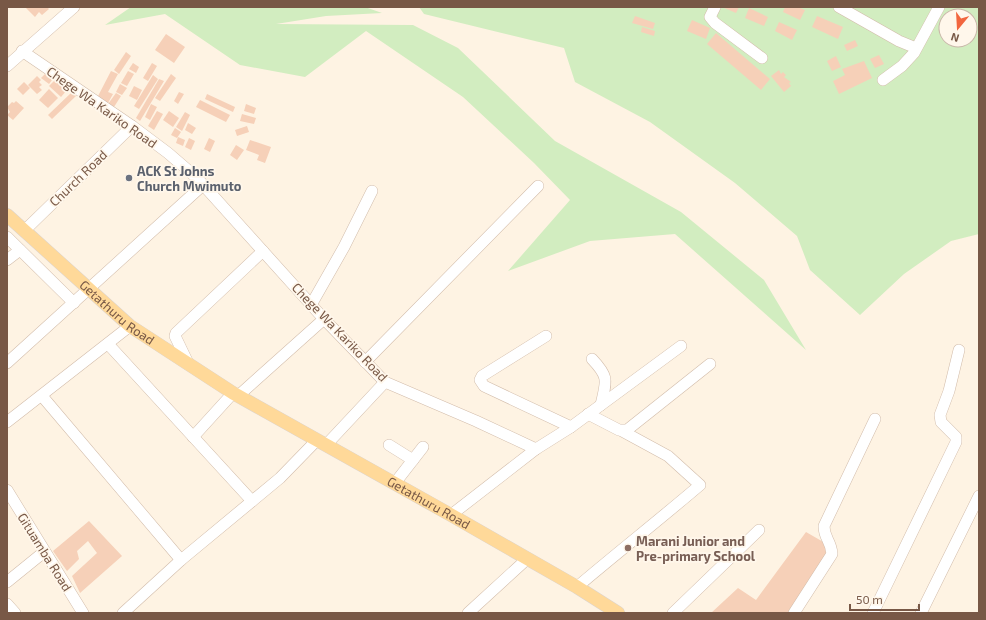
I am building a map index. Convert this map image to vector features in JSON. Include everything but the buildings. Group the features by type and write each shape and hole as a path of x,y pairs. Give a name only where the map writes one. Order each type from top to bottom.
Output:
{"main road":[{"name":"Getathuru Road","path":"7,215 90,288 130,326 189,365 236,395 395,483 577,587 618,613"}],"street":[{"path":"7,66 22,51 74,7"},
{"path":"715,7 710,18 762,58"},
{"path":"840,7 899,41 916,48"},
{"path":"883,80 902,66 916,48 939,7"},
{"name":"Chege Wa Kariko Road","path":"22,51 132,126 168,153 203,184 311,305 385,382 536,449"},
{"name":"Church Road","path":"24,231 132,126"},
{"path":"7,363 203,184"},
{"path":"365,362 538,186"},
{"path":"311,305 344,247 372,191"},
{"path":"7,238 74,303"},
{"path":"7,260 20,250"},
{"path":"189,365 175,336 176,333 263,251"},
{"path":"193,437 236,395 324,319"},
{"path":"7,422 130,326"},
{"path":"546,336 482,376 480,380 484,386 571,427"},
{"path":"108,344 252,501"},
{"path":"451,515 536,449 571,427 681,346"},
{"path":"873,613 956,442 956,437 941,422 940,415 949,391 960,350"},
{"path":"592,359 604,372 606,381 601,405"},
{"path":"622,431 627,430 710,364"},
{"path":"123,613 181,560 322,442 385,382"},
{"path":"42,396 181,560"},
{"path":"577,587 626,545 641,536 700,485 668,456 588,414"},
{"path":"794,613 832,554 831,544 824,534 824,526 875,419"},
{"path":"389,446 413,460"},
{"path":"395,483 423,447"},
{"name":"Gituamba Road","path":"7,490 83,613"},
{"path":"921,613 979,496"},
{"path":"673,613 759,530"},
{"path":"7,582 44,552"},
{"path":"468,613 527,559"},
{"path":"7,604 14,613"}],"green space":[{"path":"131,7 365,7 382,13 326,16 276,24 413,25 458,48 555,141 681,212 764,280 806,350 675,234 590,241 508,271 570,200 534,163 463,97 366,31 305,77 240,65 165,14 105,25"},
{"path":"419,7 979,7 979,234 951,241 904,274 860,315 810,270 797,236 735,183 650,122 575,82 564,48 424,14"}],"place":[{"name":"ACK St Johns Church Mwimuto","path":"129,178"},
{"name":"Marani Junior and Pre-primary School","path":"628,548"}]}
